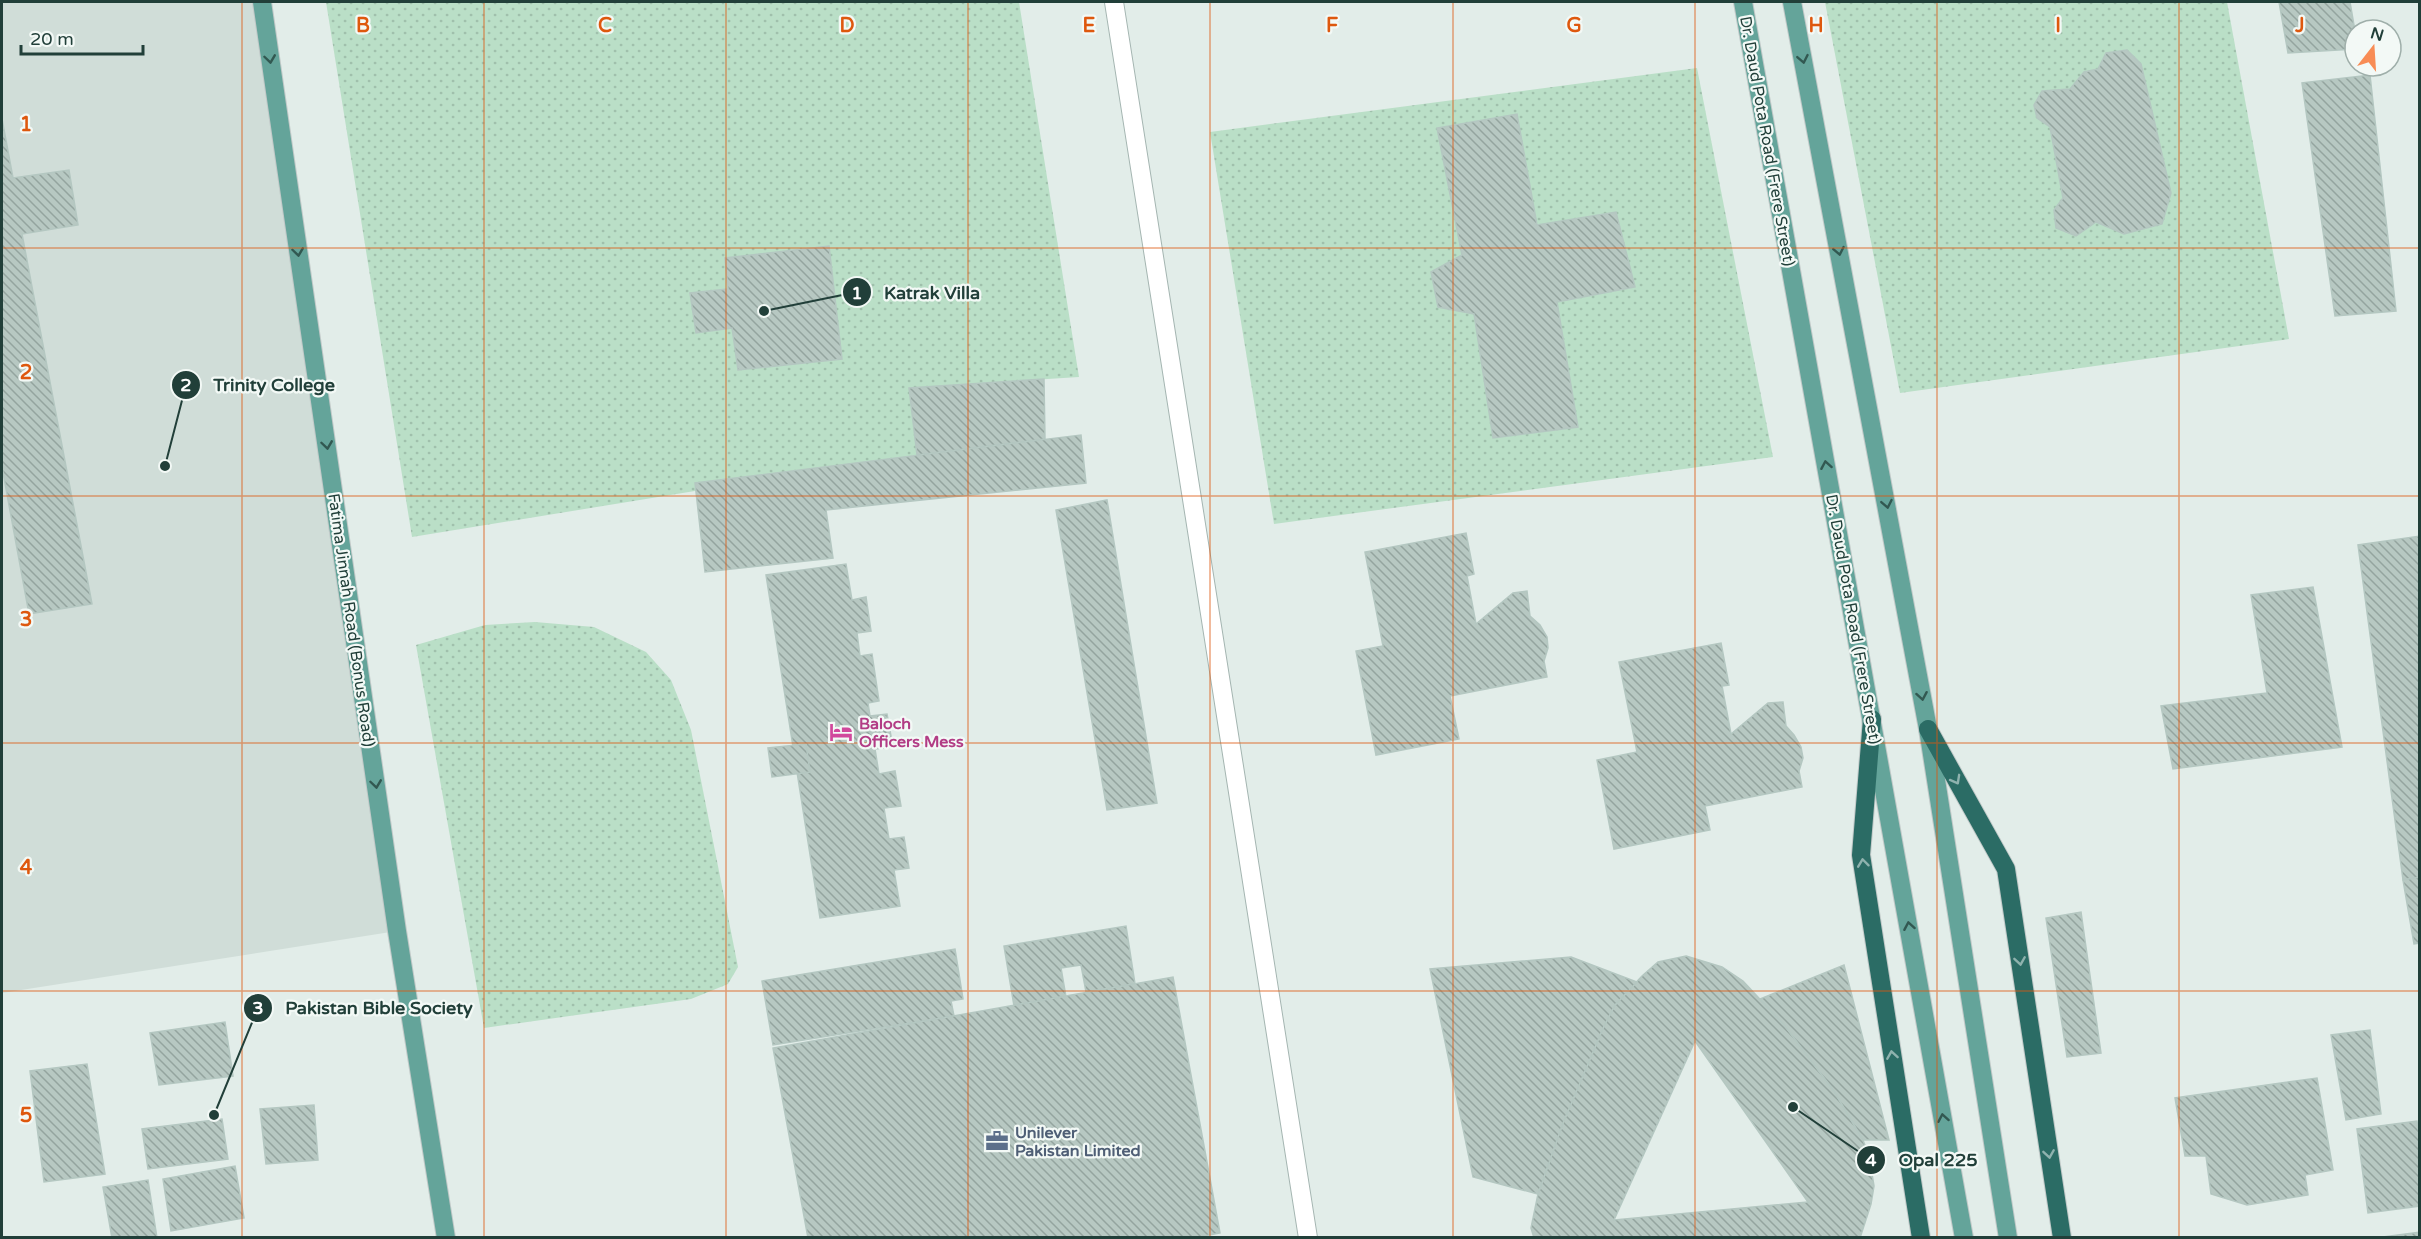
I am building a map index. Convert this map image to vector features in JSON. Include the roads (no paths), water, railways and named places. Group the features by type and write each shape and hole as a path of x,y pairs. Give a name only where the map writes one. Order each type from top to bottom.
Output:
{"highway":[{"path":"1872,718 1861,855 1921,1238"},
{"path":"1928,729 2006,869 2062,1238"}],"main road":[{"name":"Fatima Jinnah Road (Bonus Road)","path":"262,2 396,919 446,1238"},
{"name":"Dr. Daud Pota Road (Frere Street)","path":"1743,2 1964,1238"},
{"path":"1792,2 1928,729 2008,1238"}],"street":[{"path":"1114,2 1308,1238"}],"place":[{"name":"Katrak Villa","path":"764,311"},
{"name":"Trinity College","path":"165,466"},
{"name":"Baloch Officers Mess","path":"841,732"},
{"name":"Opal 225","path":"1793,1107"},
{"name":"Pakistan Bible Society","path":"214,1115"},
{"name":"Unilever Pakistan Limited","path":"997,1141"}]}
